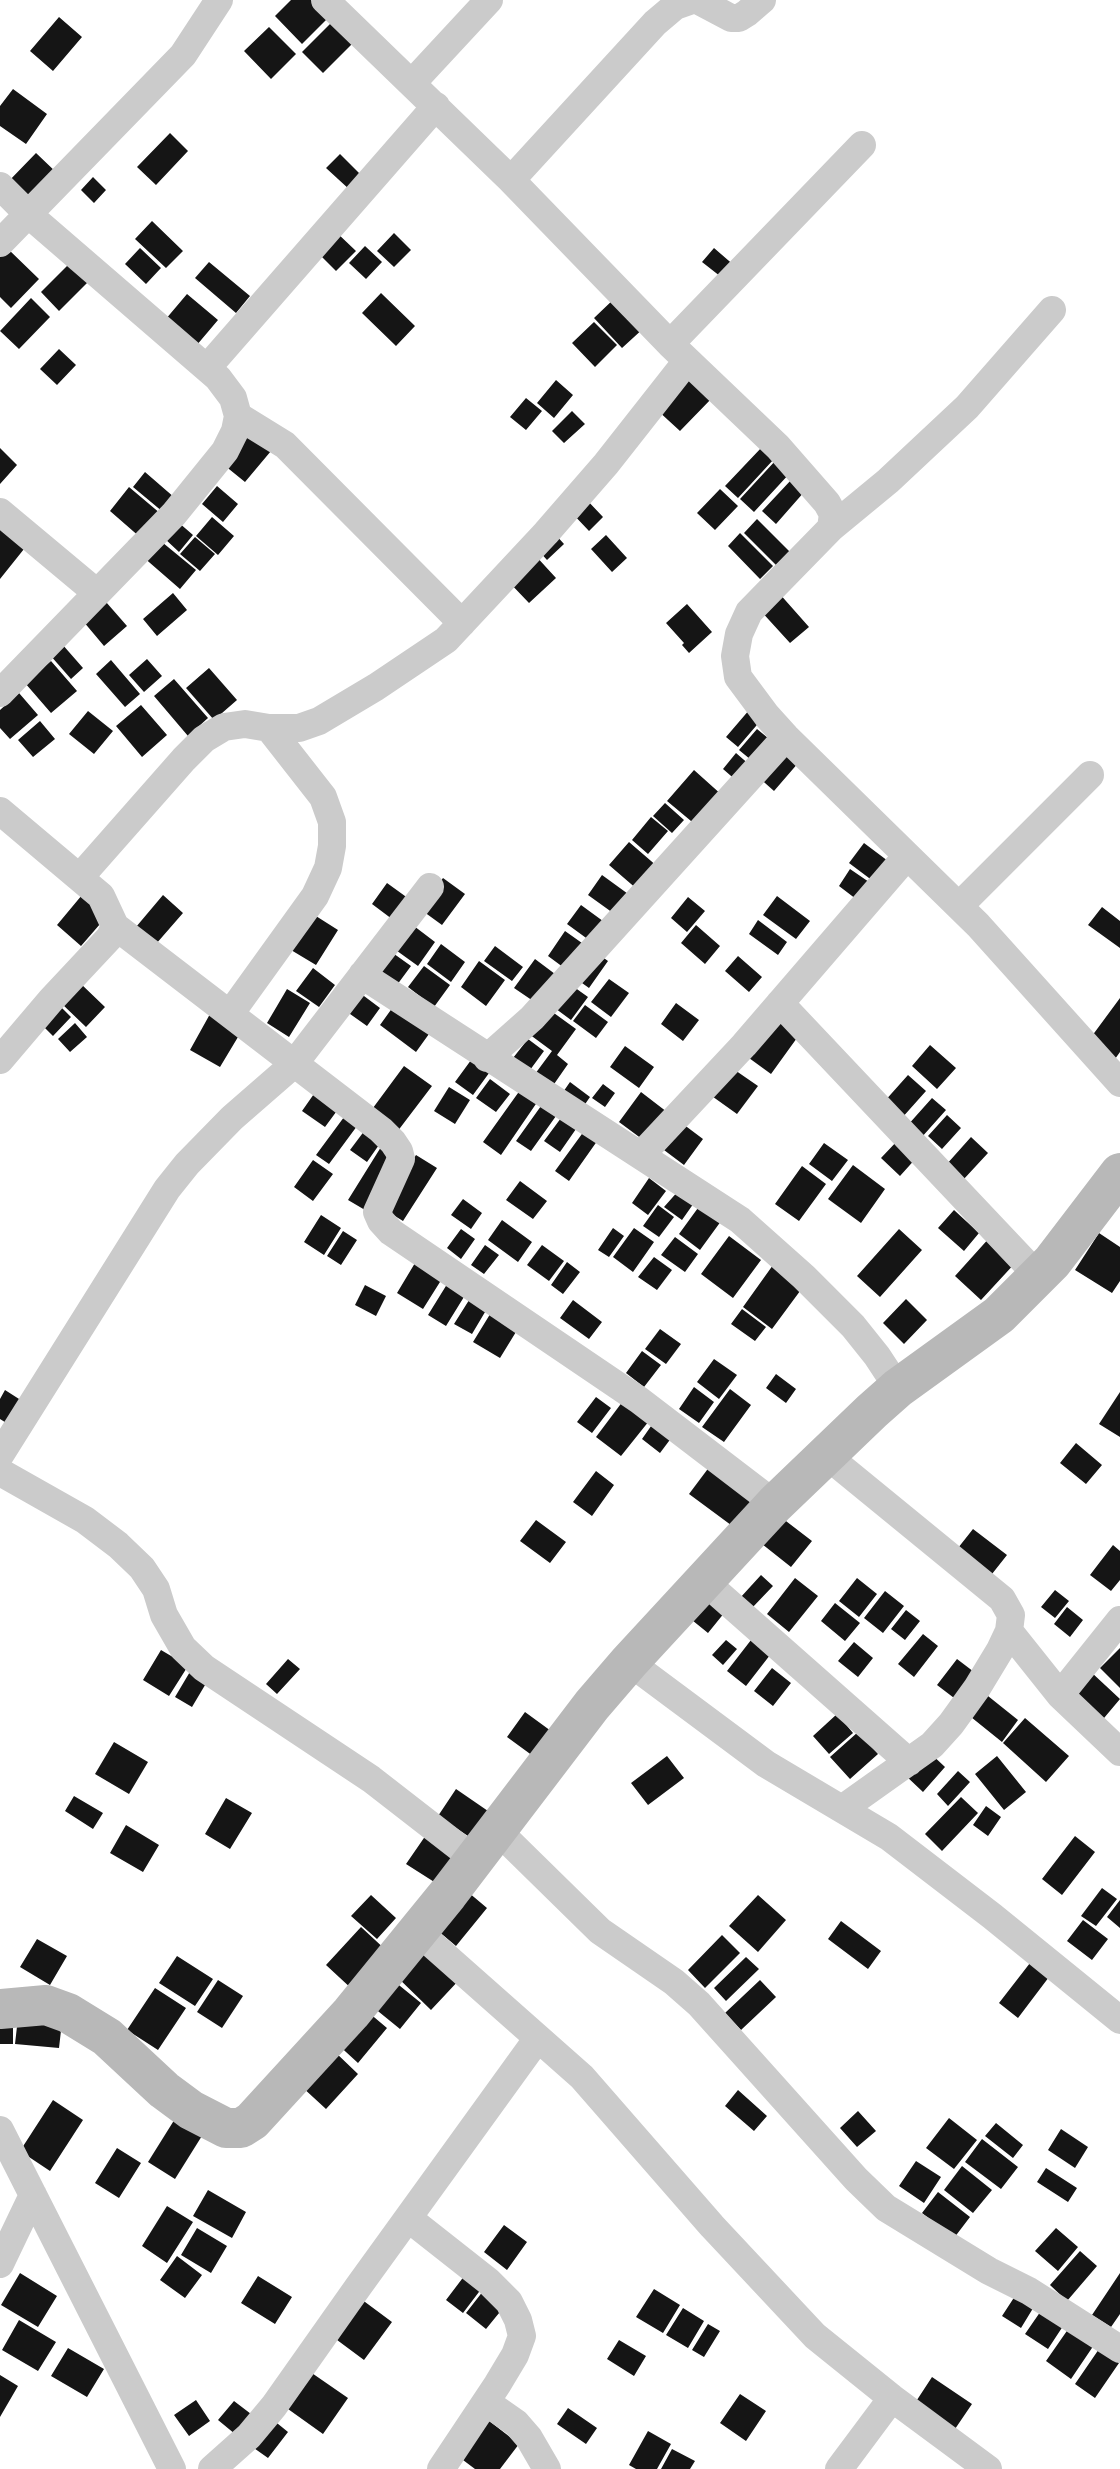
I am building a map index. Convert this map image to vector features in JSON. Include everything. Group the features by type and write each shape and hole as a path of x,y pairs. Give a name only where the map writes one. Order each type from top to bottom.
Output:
{"street":[{"path":"0,243 183,55 219,0"},
{"path":"412,83 489,0"},
{"path":"511,180 655,23 675,6 695,0 731,18 739,18 762,0"},
{"path":"333,2 678,352 778,447 827,503 833,514 831,528"},
{"path":"207,368 436,106"},
{"path":"80,877 204,739 224,727 245,724 299,728 319,721 446,640 606,464 678,352 862,145"},
{"path":"0,186 28,214 218,378 233,398 238,416 235,431 225,451 174,514 0,693"},
{"path":"1052,310 967,407 888,481 831,528 749,612 739,634 735,656 738,677 767,716 959,906 1120,1083"},
{"path":"238,416 285,445 462,623"},
{"path":"0,512 97,593"},
{"path":"230,1014 315,896 328,868 332,846 332,822 323,797 269,728"},
{"path":"487,1058 532,1018 786,737"},
{"path":"959,906 1090,775"},
{"path":"0,811 101,896 115,926 381,1130 399,1151 401,1159 377,1212 391,1232 639,1400 775,1504"},
{"path":"641,1155 780,1003 907,856"},
{"path":"0,1455 167,1189 232,1118 294,1064 430,887"},
{"path":"0,1060 110,937 115,926"},
{"path":"362,975 740,1220 853,1326 898,1388"},
{"path":"780,1003 1038,1276"},
{"path":"0,2009 46,2005 68,2013 107,2037 164,2090 191,2110 226,2128 241,2128 252,2121 351,2013 629,1662 775,1504 826,1455 898,1388 999,1315 1052,1262 1120,1173"},
{"path":"826,1455 1002,1599 1011,1615 1009,1631 977,1688 951,1724 932,1745 842,1809"},
{"path":"0,1472 85,1520 134,1560 156,1589 164,1615 183,1648 204,1668 371,1779 485,1844 600,1931 674,1982 699,2004 856,2179 886,2208 989,2271 1029,2291 1120,2349"},
{"path":"704,1581 909,1762"},
{"path":"1060,1695 1120,1620"},
{"path":"1009,1631 1060,1695 1120,1752"},
{"path":"629,1662 766,1764 889,1837 1120,2020"},
{"path":"417,1931 582,2077 815,2336 988,2469"},
{"path":"212,2469 249,2436 274,2406 538,2038"},
{"path":"0,2130 172,2469"},
{"path":"0,2264 33,2195"},
{"path":"408,2218 488,2281 509,2302 522,2336 515,2355 441,2469"},
{"path":"839,2469 892,2398"},
{"path":"486,2402 516,2423 547,2469"}],"building":[{"path":"291,0 319,0 332,14 302,44 275,16"},
{"path":"340,14 361,35 323,73 302,52"},
{"path":"59,17 82,37 53,71 30,51"},
{"path":"269,27 296,54 271,79 244,51"},
{"path":"13,89 47,114 26,144 0,126 0,106"},
{"path":"170,133 188,151 156,185 137,167"},
{"path":"36,153 58,174 28,205 6,184"},
{"path":"340,154 363,177 350,190 326,168"},
{"path":"93,177 106,190 94,203 81,190"},
{"path":"152,221 183,251 166,268 135,239"},
{"path":"335,231 356,251 336,271 316,251"},
{"path":"394,233 411,250 394,267 377,251"},
{"path":"365,246 382,262 366,279 349,263"},
{"path":"7,248 39,279 11,308 0,297 0,255"},
{"path":"140,248 161,268 146,284 125,264"},
{"path":"714,248 736,267 725,280 702,262"},
{"path":"72,261 90,280 59,311 41,292"},
{"path":"209,262 250,296 236,313 195,278"},
{"path":"381,293 415,326 396,346 362,313"},
{"path":"187,294 218,320 196,346 165,320"},
{"path":"616,297 645,327 622,348 594,318"},
{"path":"31,298 50,317 19,349 0,331"},
{"path":"594,322 617,345 595,367 572,343"},
{"path":"59,349 76,365 57,385 40,369"},
{"path":"688,374 713,397 680,431 656,409"},
{"path":"556,380 573,395 554,418 537,403"},
{"path":"526,398 542,411 526,430 510,417"},
{"path":"572,411 585,424 564,443 552,431"},
{"path":"250,434 271,451 245,482 224,465"},
{"path":"762,447 774,459 738,498 725,486"},
{"path":"0,448 17,465 0,484"},
{"path":"776,460 790,473 754,512 740,499"},
{"path":"145,472 175,498 163,512 133,487"},
{"path":"792,479 805,491 776,524 762,511"},
{"path":"217,486 238,504 223,522 202,504"},
{"path":"129,487 161,514 141,538 110,511"},
{"path":"720,489 738,506 715,530 697,513"},
{"path":"585,498 603,517 589,531 571,512"},
{"path":"212,517 234,536 218,555 196,536"},
{"path":"757,519 790,552 776,565 744,533"},
{"path":"178,522 193,535 179,552 164,538"},
{"path":"0,525 28,544 0,579"},
{"path":"740,533 773,566 760,579 728,546"},
{"path":"555,534 564,544 547,560 538,550"},
{"path":"606,535 627,558 612,572 591,549"},
{"path":"195,537 215,554 200,571 180,554"},
{"path":"157,538 196,570 180,589 142,556"},
{"path":"534,554 556,578 529,603 507,580"},
{"path":"778,592 809,627 790,643 759,609"},
{"path":"173,593 187,610 157,636 143,619"},
{"path":"106,602 127,626 104,646 83,621"},
{"path":"687,604 712,632 689,653 666,623"},
{"path":"62,644 83,668 71,679 50,655"},
{"path":"147,659 162,676 144,692 129,675"},
{"path":"111,660 140,694 125,707 96,674"},
{"path":"51,661 77,691 51,713 25,683"},
{"path":"209,668 237,700 214,720 186,688"},
{"path":"174,679 208,718 188,736 154,696"},
{"path":"19,693 38,715 10,739 0,728 0,710"},
{"path":"141,705 167,735 142,757 116,726"},
{"path":"750,709 762,719 738,747 726,737"},
{"path":"88,711 113,731 94,754 69,734"},
{"path":"40,721 55,739 33,757 18,740"},
{"path":"757,729 774,743 756,764 739,750"},
{"path":"780,747 799,762 774,791 756,775"},
{"path":"736,753 751,766 738,782 723,769"},
{"path":"694,770 723,796 697,826 667,801"},
{"path":"665,803 684,820 672,833 653,816"},
{"path":"651,817 668,831 648,854 632,840"},
{"path":"629,842 658,867 638,890 609,865"},
{"path":"864,843 888,861 873,881 849,863"},
{"path":"850,869 869,882 856,899 839,886"},
{"path":"602,875 635,899 620,918 588,895"},
{"path":"443,878 465,894 442,925 420,909"},
{"path":"387,883 416,904 400,925 372,904"},
{"path":"82,895 107,916 81,946 57,925"},
{"path":"163,895 183,913 156,944 136,927"},
{"path":"777,896 810,921 796,939 763,915"},
{"path":"688,897 705,911 687,932 671,918"},
{"path":"581,905 607,924 593,943 567,924"},
{"path":"1102,907 1120,921 1120,948 1088,925"},
{"path":"308,911 338,930 316,965 286,947"},
{"path":"758,920 787,942 778,955 749,934"},
{"path":"410,923 435,942 418,966 393,948"},
{"path":"696,925 720,946 705,964 681,943"},
{"path":"565,931 589,948 571,973 548,956"},
{"path":"441,944 465,962 451,982 427,964"},
{"path":"495,946 523,967 512,981 484,961"},
{"path":"390,951 411,966 394,989 374,974"},
{"path":"594,951 608,961 589,988 575,978"},
{"path":"738,956 762,977 749,992 725,971"},
{"path":"535,959 559,977 539,1005 514,988"},
{"path":"479,961 505,980 486,1006 461,987"},
{"path":"424,966 450,985 434,1007 408,987"},
{"path":"313,968 335,985 319,1007 296,991"},
{"path":"609,979 629,993 611,1017 591,1002"},
{"path":"567,982 588,997 571,1020 548,1003"},
{"path":"80,983 105,1007 86,1027 61,1003"},
{"path":"287,989 310,1003 289,1037 267,1023"},
{"path":"356,990 380,1008 367,1026 343,1009"},
{"path":"1120,998 1120,1052 1115,1059 1089,1040"},
{"path":"398,1000 434,1027 416,1052 380,1025"},
{"path":"676,1003 699,1020 683,1041 661,1024"},
{"path":"58,1004 71,1017 53,1036 40,1023"},
{"path":"585,1005 608,1022 596,1038 573,1021"},
{"path":"547,1008 576,1029 557,1055 568,1064 552,1087 535,1074 552,1051 529,1034"},
{"path":"210,1014 241,1032 220,1067 190,1050"},
{"path":"780,1015 802,1031 771,1074 749,1058"},
{"path":"75,1023 87,1037 70,1052 58,1039"},
{"path":"528,1039 544,1051 530,1070 513,1058"},
{"path":"930,1045 956,1068 937,1089 912,1066"},
{"path":"625,1046 654,1067 639,1088 610,1067"},
{"path":"474,1056 492,1069 473,1095 455,1082"},
{"path":"404,1066 432,1086 397,1132 370,1112"},
{"path":"729,1066 758,1086 737,1114 709,1094"},
{"path":"908,1075 926,1091 901,1119 883,1103"},
{"path":"490,1079 510,1094 496,1112 476,1098"},
{"path":"570,1082 590,1097 581,1110 561,1095"},
{"path":"603,1084 615,1093 605,1107 592,1098"},
{"path":"523,1086 540,1098 501,1155 483,1142"},
{"path":"449,1087 470,1100 455,1124 434,1111"},
{"path":"316,1091 339,1108 325,1127 302,1111"},
{"path":"641,1092 667,1112 646,1142 619,1122"},
{"path":"932,1098 946,1110 921,1138 907,1126"},
{"path":"546,1099 561,1109 531,1151 516,1141"},
{"path":"347,1113 360,1122 329,1164 316,1155"},
{"path":"947,1115 961,1128 942,1149 928,1136"},
{"path":"561,1118 576,1129 560,1152 544,1141"},
{"path":"683,1124 703,1139 684,1165 664,1150"},
{"path":"587,1127 600,1137 569,1181 555,1171"},
{"path":"365,1130 381,1142 367,1162 350,1150"},
{"path":"971,1137 988,1153 963,1180 946,1165"},
{"path":"899,1139 918,1156 900,1176 881,1158"},
{"path":"824,1143 848,1160 832,1181 809,1164"},
{"path":"381,1147 398,1158 365,1210 348,1200"},
{"path":"416,1155 437,1168 403,1221 382,1208"},
{"path":"313,1160 333,1174 313,1201 294,1187"},
{"path":"853,1165 885,1189 861,1223 828,1199"},
{"path":"802,1166 826,1184 799,1221 775,1204"},
{"path":"649,1178 666,1191 648,1215 632,1203"},
{"path":"520,1181 547,1201 533,1219 506,1200"},
{"path":"680,1189 696,1200 682,1220 664,1207"},
{"path":"463,1199 482,1213 471,1229 451,1215"},
{"path":"703,1201 724,1217 700,1250 679,1234"},
{"path":"658,1205 674,1217 659,1237 643,1226"},
{"path":"954,1210 979,1233 964,1251 938,1228"},
{"path":"321,1215 341,1228 324,1255 304,1242"},
{"path":"502,1220 532,1242 518,1262 488,1240"},
{"path":"613,1228 624,1236 609,1257 598,1250"},
{"path":"634,1228 654,1242 633,1272 613,1257"},
{"path":"461,1229 475,1239 461,1259 447,1248"},
{"path":"899,1229 922,1250 880,1297 857,1276"},
{"path":"343,1231 357,1240 341,1265 327,1256"},
{"path":"1099,1233 1120,1247 1120,1281 1112,1293 1075,1270"},
{"path":"729,1236 761,1260 733,1298 701,1274"},
{"path":"991,1236 1017,1261 981,1300 955,1276"},
{"path":"675,1237 698,1254 685,1272 661,1255"},
{"path":"485,1245 499,1255 484,1274 471,1265"},
{"path":"542,1245 564,1261 549,1281 527,1265"},
{"path":"654,1257 672,1270 657,1290 638,1277"},
{"path":"418,1258 445,1274 423,1309 397,1293"},
{"path":"567,1262 580,1272 563,1294 551,1285"},
{"path":"773,1265 803,1287 772,1329 743,1307"},
{"path":"449,1281 467,1292 446,1326 428,1315"},
{"path":"365,1285 386,1296 376,1316 355,1305"},
{"path":"471,1297 488,1307 472,1334 454,1324"},
{"path":"906,1299 927,1320 904,1344 883,1323"},
{"path":"573,1300 602,1322 589,1339 560,1318"},
{"path":"742,1309 766,1327 755,1341 731,1324"},
{"path":"492,1311 519,1327 500,1358 473,1342"},
{"path":"660,1329 681,1344 666,1364 645,1349"},
{"path":"642,1351 661,1365 644,1387 626,1373"},
{"path":"714,1359 737,1375 719,1399 697,1382"},
{"path":"776,1374 796,1389 786,1403 766,1388"},
{"path":"694,1387 714,1402 699,1423 679,1409"},
{"path":"730,1389 751,1405 724,1442 702,1427"},
{"path":"5,1390 30,1406 16,1429 0,1419 0,1399"},
{"path":"1120,1392 1120,1437 1099,1424"},
{"path":"596,1397 611,1408 592,1433 577,1422"},
{"path":"623,1401 649,1421 621,1456 596,1437"},
{"path":"656,1419 675,1433 660,1453 642,1439"},
{"path":"1076,1443 1102,1465 1086,1484 1060,1463"},
{"path":"710,1466 756,1500 735,1528 689,1494"},
{"path":"596,1471 614,1485 592,1516 573,1502"},
{"path":"782,1518 812,1541 791,1567 762,1544"},
{"path":"536,1520 566,1542 550,1563 520,1541"},
{"path":"973,1529 1007,1555 992,1574 958,1548"},
{"path":"1113,1545 1120,1551 1120,1580 1111,1591 1090,1575"},
{"path":"761,1575 773,1586 751,1609 740,1598"},
{"path":"795,1578 818,1596 789,1632 767,1614"},
{"path":"857,1578 877,1594 859,1617 839,1601"},
{"path":"1055,1590 1069,1601 1055,1618 1041,1607"},
{"path":"885,1591 904,1606 883,1633 864,1618"},
{"path":"705,1595 725,1612 708,1633 687,1616"},
{"path":"835,1603 860,1623 845,1641 821,1621"},
{"path":"1067,1607 1083,1620 1070,1637 1054,1624"},
{"path":"906,1610 920,1621 905,1640 891,1629"},
{"path":"758,1631 777,1646 746,1686 727,1671"},
{"path":"923,1634 938,1646 914,1677 898,1664"},
{"path":"726,1640 737,1649 723,1665 712,1655"},
{"path":"854,1642 873,1658 858,1677 838,1661"},
{"path":"1120,1648 1120,1688 1100,1668"},
{"path":"161,1650 188,1666 169,1696 143,1680"},
{"path":"288,1659 300,1669 277,1694 266,1684"},
{"path":"957,1659 978,1675 958,1701 937,1685"},
{"path":"194,1665 211,1675 192,1707 175,1697"},
{"path":"772,1668 791,1683 773,1706 754,1691"},
{"path":"1091,1672 1120,1699 1099,1724 1069,1697"},
{"path":"983,1692 1018,1720 1002,1742 966,1713"},
{"path":"525,1712 551,1731 533,1756 507,1737"},
{"path":"837,1714 853,1733 829,1754 813,1736"},
{"path":"1025,1718 1069,1756 1046,1782 1003,1743"},
{"path":"858,1732 878,1754 850,1779 830,1757"},
{"path":"114,1742 148,1762 129,1794 95,1774"},
{"path":"928,1751 945,1767 923,1792 905,1775"},
{"path":"667,1756 684,1778 648,1805 631,1783"},
{"path":"997,1756 1026,1792 1004,1810 975,1774"},
{"path":"958,1771 970,1782 948,1806 937,1794"},
{"path":"456,1789 488,1811 471,1838 438,1816"},
{"path":"74,1796 103,1813 93,1829 65,1811"},
{"path":"961,1797 978,1813 942,1851 925,1834"},
{"path":"226,1798 252,1813 230,1849 205,1834"},
{"path":"986,1806 1001,1817 988,1836 973,1825"},
{"path":"126,1825 159,1845 143,1872 110,1853"},
{"path":"426,1835 459,1856 439,1885 406,1864"},
{"path":"1075,1836 1095,1852 1062,1895 1042,1879"},
{"path":"462,1887 487,1908 456,1946 431,1925"},
{"path":"1102,1888 1117,1899 1096,1926 1081,1916"},
{"path":"371,1895 396,1918 377,1939 351,1916"},
{"path":"758,1895 786,1920 758,1952 729,1926"},
{"path":"1120,1900 1120,1928 1107,1917"},
{"path":"1083,1920 1108,1939 1092,1960 1067,1941"},
{"path":"841,1921 881,1951 868,1969 828,1939"},
{"path":"361,1927 388,1952 353,1990 326,1965"},
{"path":"722,1935 740,1953 705,1988 688,1970"},
{"path":"37,1939 67,1956 50,1985 20,1967"},
{"path":"421,1942 460,1979 431,2010 392,1972"},
{"path":"177,1956 213,1979 195,2006 159,1983"},
{"path":"746,1957 759,1969 726,2001 714,1988"},
{"path":"1030,1963 1049,1977 1018,2018 999,2003"},
{"path":"389,1977 421,2003 400,2029 368,2003"},
{"path":"218,1980 243,1996 222,2028 197,2012"},
{"path":"760,1980 776,1997 741,2030 725,2013"},
{"path":"155,1988 186,2008 158,2050 127,2030"},
{"path":"362,2007 387,2028 358,2063 334,2041"},
{"path":"19,2009 63,2013 59,2048 15,2044"},
{"path":"0,2013 13,2013 13,2044 0,2044"},
{"path":"334,2051 358,2074 326,2109 301,2086"},
{"path":"738,2090 767,2116 754,2131 725,2106"},
{"path":"53,2100 83,2120 50,2171 20,2151"},
{"path":"183,2106 210,2123 175,2179 148,2162"},
{"path":"858,2111 876,2131 857,2147 840,2128"},
{"path":"949,2118 977,2140 954,2169 926,2148"},
{"path":"996,2123 1023,2145 1013,2158 985,2136"},
{"path":"1061,2129 1088,2147 1075,2168 1048,2150"},
{"path":"982,2139 1018,2167 1001,2189 965,2162"},
{"path":"117,2148 141,2163 119,2198 95,2183"},
{"path":"916,2161 941,2177 924,2203 899,2186"},
{"path":"962,2166 992,2190 973,2213 944,2190"},
{"path":"1046,2168 1077,2188 1068,2202 1037,2182"},
{"path":"208,2190 246,2212 232,2238 193,2216"},
{"path":"938,2192 970,2217 954,2238 922,2213"},
{"path":"167,2206 193,2222 167,2263 142,2246"},
{"path":"504,2225 527,2242 507,2270 484,2252"},
{"path":"197,2228 227,2246 211,2273 181,2255"},
{"path":"1056,2228 1078,2247 1058,2271 1035,2251"},
{"path":"1080,2251 1097,2266 1067,2301 1050,2285"},
{"path":"177,2256 202,2275 185,2298 160,2280"},
{"path":"468,2271 485,2284 463,2313 446,2300"},
{"path":"20,2273 57,2296 38,2327 1,2305"},
{"path":"1120,2273 1120,2314 1111,2327 1092,2315"},
{"path":"258,2276 292,2297 275,2324 241,2303"},
{"path":"487,2286 508,2302 486,2329 466,2313"},
{"path":"654,2289 680,2305 663,2333 636,2317"},
{"path":"1017,2293 1035,2305 1021,2328 1002,2316"},
{"path":"357,2296 392,2322 364,2360 329,2334"},
{"path":"1045,2305 1067,2320 1048,2349 1025,2334"},
{"path":"683,2308 704,2321 688,2348 666,2335"},
{"path":"19,2320 56,2342 38,2371 2,2350"},
{"path":"708,2324 720,2331 704,2357 692,2350"},
{"path":"1071,2325 1096,2342 1071,2379 1046,2361"},
{"path":"619,2340 646,2356 634,2376 607,2359"},
{"path":"68,2348 104,2369 87,2397 51,2376"},
{"path":"1099,2349 1119,2363 1095,2398 1075,2384"},
{"path":"306,2369 348,2398 323,2434 281,2404"},
{"path":"0,2375 18,2386 0,2417"},
{"path":"932,2377 972,2404 955,2429 915,2403"},
{"path":"740,2394 766,2411 746,2441 720,2423"},
{"path":"196,2400 210,2421 189,2436 174,2415"},
{"path":"234,2401 251,2414 235,2434 218,2420"},
{"path":"568,2408 597,2428 586,2444 557,2424"},
{"path":"272,2419 288,2432 268,2458 251,2446"},
{"path":"488,2420 519,2444 500,2469 475,2469 459,2457"},
{"path":"648,2431 671,2444 657,2469 636,2469 629,2465"},
{"path":"672,2449 695,2461 690,2469 661,2469"}]}
